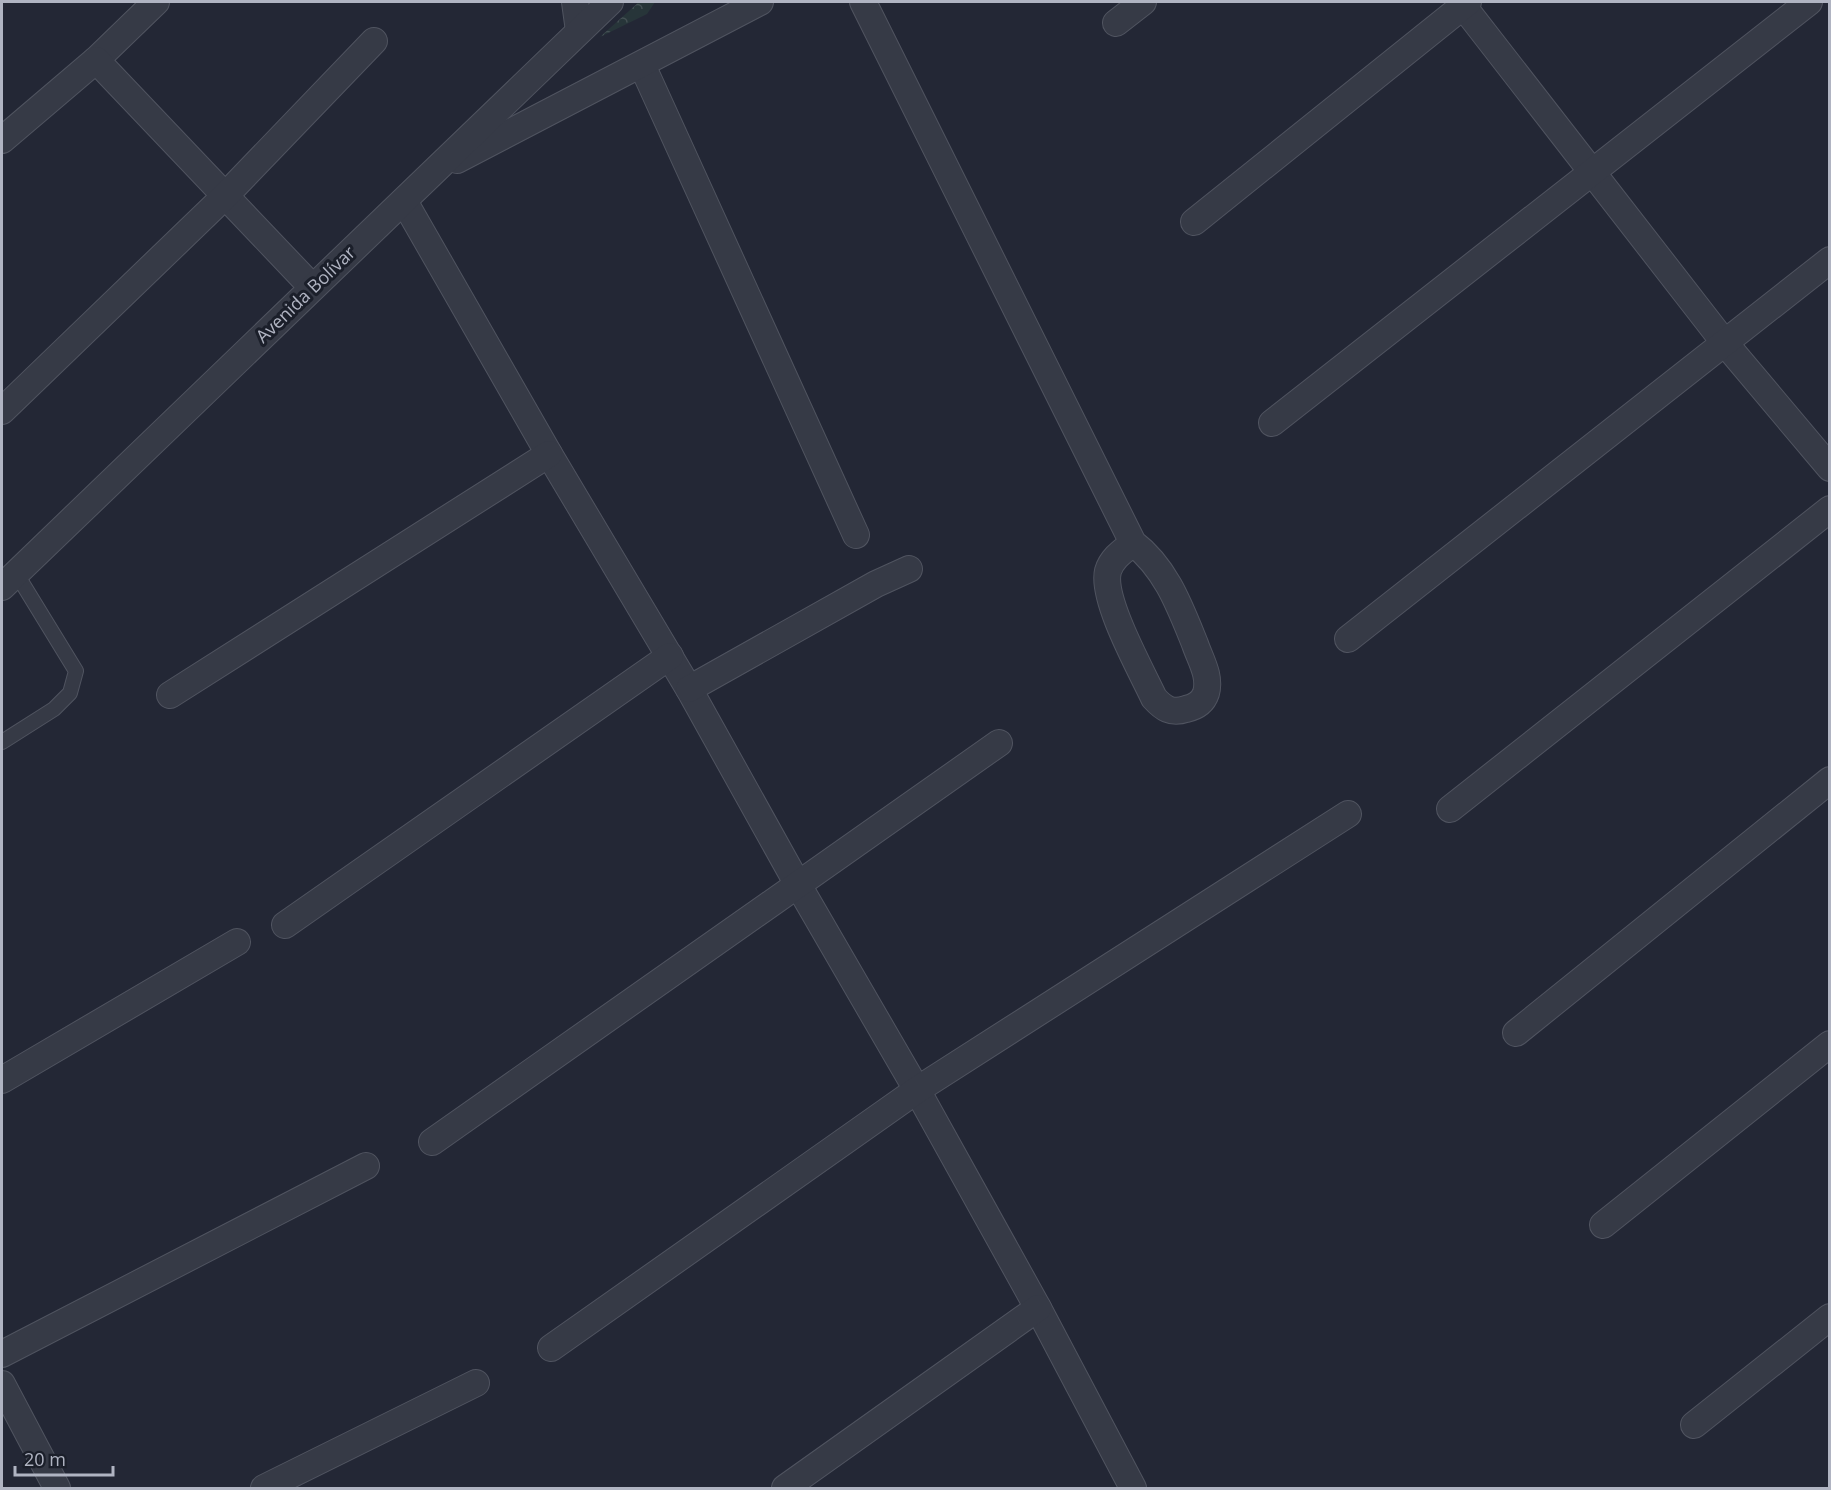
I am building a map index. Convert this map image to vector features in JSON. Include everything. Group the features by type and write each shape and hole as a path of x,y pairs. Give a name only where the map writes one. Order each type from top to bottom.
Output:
{"street":[{"path":"2,140 96,60 156,2"},
{"path":"575,2 579,31"},
{"name":"Avenida Bolívar","path":"9,580 312,286 404,201 610,2"},
{"path":"434,172 642,66 760,2"},
{"path":"863,2 1133,543 1156,567 1177,598 1207,675 1206,693 1196,706 1180,711 1166,710 1154,698 1108,596 1109,568 1115,557 1133,543"},
{"path":"1116,23 1143,2"},
{"path":"1272,423 1809,2"},
{"path":"1194,222 1464,3 1724,342 1830,468"},
{"path":"2,411 225,196 374,41"},
{"path":"96,60 312,286"},
{"path":"642,66 856,535"},
{"path":"404,201 549,454 670,656 797,883 918,1090 1038,1308 1133,1488"},
{"path":"1348,639 1830,260"},
{"path":"170,694 549,454"},
{"path":"1450,809 1830,509"},
{"path":"689,689 876,584 909,569"},
{"path":"285,925 670,656"},
{"path":"432,1142 999,743"},
{"path":"1516,1033 1830,780"},
{"path":"551,1348 918,1090 1348,814"},
{"path":"2,1080 237,942"},
{"path":"1603,1225 1830,1044"},
{"path":"2,1354 366,1166"},
{"path":"785,1488 1038,1308"},
{"path":"1694,1425 1830,1317"},
{"path":"264,1488 476,1383"},
{"path":"2,1384 57,1488"}],"lane":[{"path":"2,742 54,709 70,693 76,671 9,580"}],"green space":[{"path":"639,2 655,2 647,14 600,37"}]}
